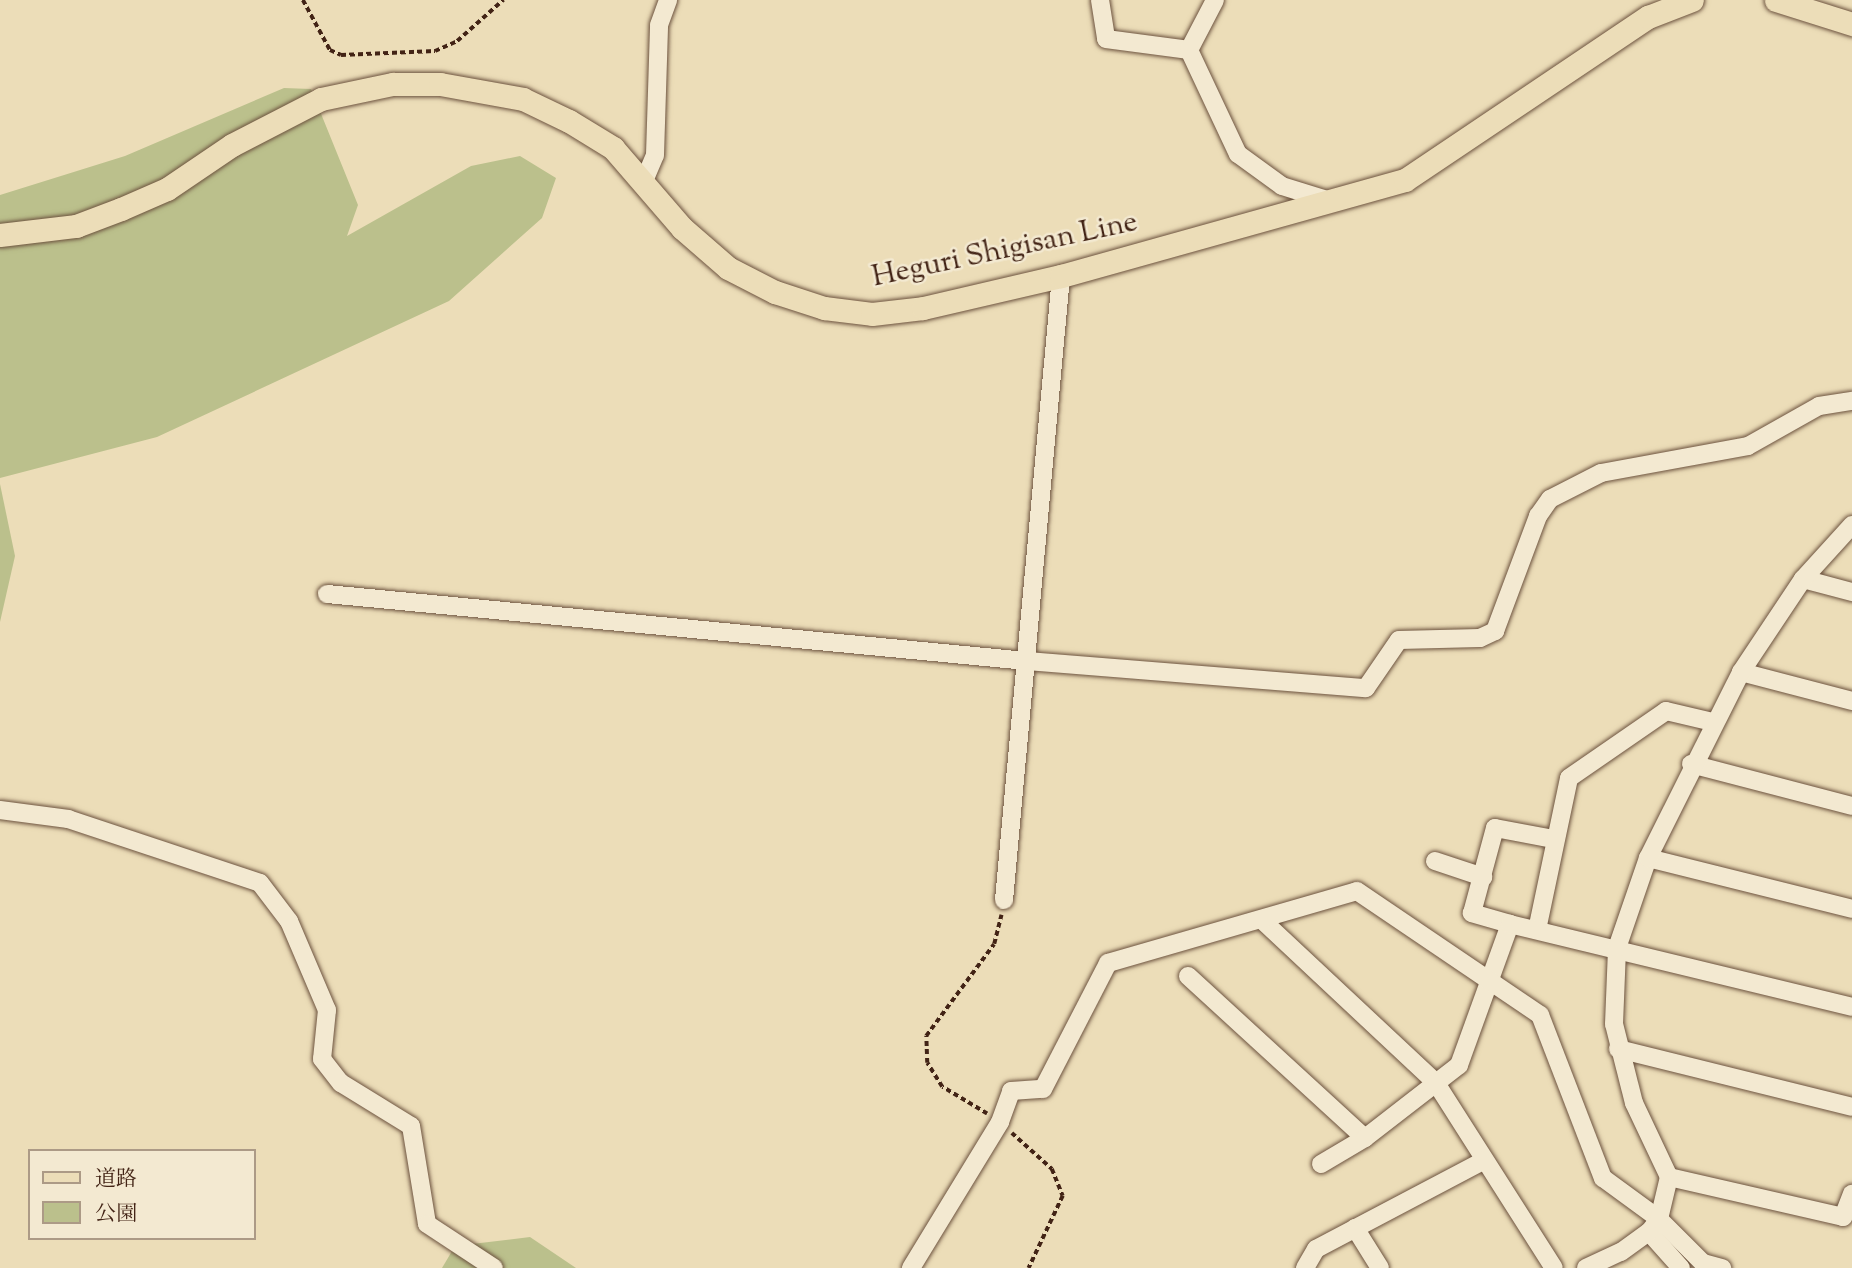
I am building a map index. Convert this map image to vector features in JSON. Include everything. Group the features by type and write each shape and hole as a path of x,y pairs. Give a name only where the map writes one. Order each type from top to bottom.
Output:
{"main road":[{"name":"Heguri Shigisan Line","path":"0,235 76,226 121,209 167,189 232,145 302,107 351,90 393,84 440,84 523,99 613,148 645,181 682,228 728,268 775,292 824,308 885,313 1061,276 1405,180 1648,17 1692,0"},
{"path":"1776,0 1852,24"}],"street":[{"path":"645,181 655,155 659,25 668,0"},
{"path":"1100,0 1106,39 1189,50"},
{"path":"1189,50 1215,0"},
{"path":"1189,50 1238,154 1282,186 1331,202"},
{"path":"1004,900 1061,276"},
{"path":"327,594 1027,662 1366,688 1399,640 1480,638 1495,631 1538,516 1550,499 1601,473 1748,446 1819,405 1852,401"},
{"path":"1586,1268 1621,1252 1654,1225 1669,1177 1634,1103 1618,1049 1614,1024 1617,948 1648,858 1691,764 1741,672 1804,579 1852,525"},
{"path":"1804,579 1852,592"},
{"path":"1741,672 1852,701"},
{"path":"1537,930 1554,839 1570,778 1666,710 1713,722"},
{"path":"1691,764 1852,806"},
{"path":"0,810 68,819 260,883 289,921 327,1010 322,1059 341,1083 411,1126 427,1224 494,1268"},
{"path":"1554,839 1495,828 1472,913 1852,1007"},
{"path":"1648,858 1852,909"},
{"path":"1434,861 1483,877"},
{"path":"911,1268 1000,1122 1011,1091 1043,1089 1108,963 1357,891 1491,984 1541,1015 1603,1178 1654,1225 1703,1263 1723,1268"},
{"path":"1263,920 1436,1083 1483,1161 1554,1268"},
{"path":"1321,1164 1365,1138 1459,1065 1491,984 1510,923"},
{"path":"1188,976 1365,1138"},
{"path":"1618,1049 1852,1107"},
{"path":"1305,1268 1316,1249 1483,1161"},
{"path":"1669,1177 1847,1218 1852,1194"},
{"path":"1654,1225 1681,1268"},
{"path":"1355,1228 1380,1268"}],"path":[{"path":"303,0 330,50 341,55 435,51 457,41 503,0"},
{"path":"1004,900 994,944 926,1036 927,1063 942,1087 1000,1122 1052,1169 1063,1196 1030,1268"}],"green space":[{"path":"284,88 311,89 358,205 347,236 471,166 520,156 556,178 542,218 449,301 157,437 0,478 0,195 125,156"},
{"path":"0,484 15,556 0,622"},
{"path":"530,1237 576,1268 442,1268 455,1246"}]}
